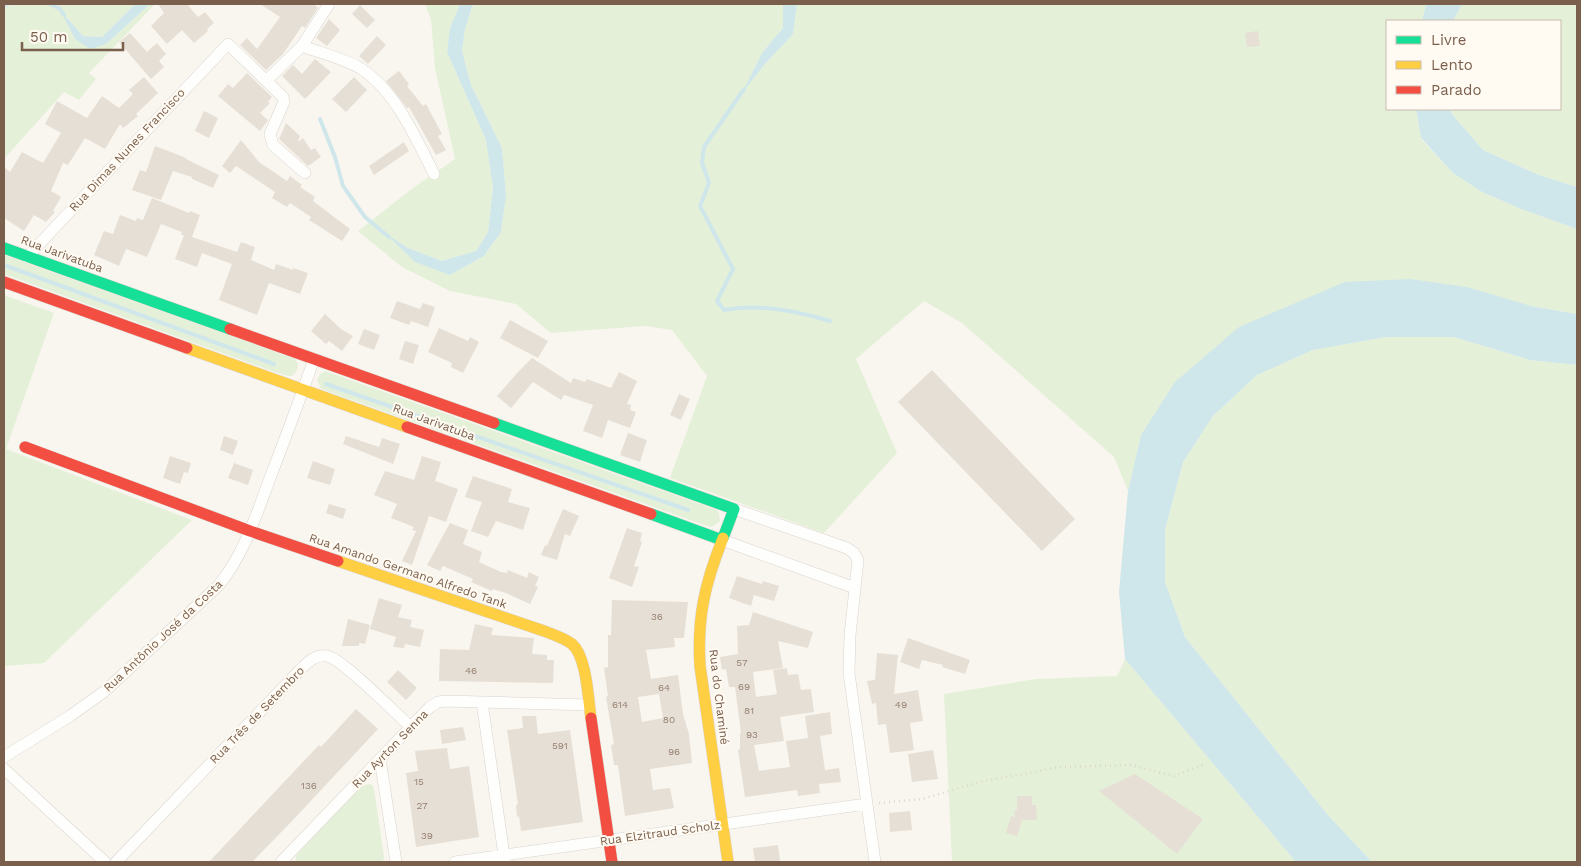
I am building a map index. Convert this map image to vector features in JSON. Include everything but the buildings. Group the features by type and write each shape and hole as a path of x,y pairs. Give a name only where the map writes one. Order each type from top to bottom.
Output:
{"street":[{"path":"305,173 270,139 270,134 284,102 283,97 267,80 302,46 329,4"},
{"name":"Rua Dimas Nunes Francisco","path":"27,256 228,44 267,80"},
{"path":"302,46 351,64 372,78 406,118 434,174"},
{"name":"Rua Jarivatuba","path":"4,248 314,360 847,548 854,553 858,560 855,588 4,282"},
{"name":"Rua Antônio José da Costa","path":"4,757 70,716 117,680 219,586 234,565 250,531 314,360"},
{"name":"Rua Amando Germano Alfredo Tank","path":"25,447 250,531 564,639 572,644 582,659 612,862"},
{"name":"Rua do Chaminé","path":"728,862 700,666 699,644 704,598 734,509"},
{"path":"855,588 850,635 849,674 875,862"},
{"name":"Rua Três de Setembro","path":"116,862 300,670 316,657 327,656 346,667 410,727"},
{"name":"Rua Ayrton Senna","path":"280,862 410,727 430,707 438,702 588,705"},
{"path":"482,702 504,859"},
{"path":"380,759 396,862"},
{"path":"4,769 105,862"},
{"name":"Rua Elzitraud Scholz","path":"455,862 504,859 608,840 866,804"},
{"path":"291,862 293,849"}],"path":[{"path":"866,804 922,799 980,782 1060,767 1132,765 1174,776 1205,764"}],"green space":[{"path":"4,4 135,4 102,37 83,36 62,12 75,39 106,44 150,4 155,4 89,73 96,79 79,100 64,92 4,159"},
{"path":"425,4 460,4 450,28 447,52 486,140 493,188 488,232 476,251 442,261 408,248 388,236 450,275 484,256 501,232 506,195 502,148 471,85 462,51 465,29 472,7 475,4 783,4 783,28 762,53 744,90 793,34 797,4 1426,4 1422,20 1386,20 1386,110 1416,110 1421,139 1453,173 1482,192 1521,209 1577,229 1577,314 1531,306 1410,279 1141,435 1128,491 1114,457 962,323 924,301 856,359 897,453 824,533 670,478 707,376 672,330 645,326 551,333 516,304 450,291 402,267 358,231 413,188 455,159 435,68 431,19"},
{"path":"1462,4 1577,4 1577,187 1539,175 1483,150 1450,110 1561,110 1561,20 1454,20"},
{"path":"4,255 295,359 298,366 297,370 292,376 272,371 4,274"},
{"path":"4,295 54,313 6,449 192,520 44,663 4,666"},
{"path":"1386,337 1454,337 1530,360 1577,365 1577,862 1372,862 1327,814 1185,637 1165,582 1165,530 1183,462 1213,416 1257,375 1313,350"},
{"path":"325,371 717,510 720,521 710,527 321,389 317,380 320,374"},
{"path":"1125,659 1296,862 952,862 944,694 1036,679 1117,676"},
{"path":"368,784 372,785 374,789 384,857 383,862 295,862 297,854 360,787"}],"water":[{"path":"135,4 150,4 106,44 90,49 75,39 60,10 83,36 102,37"},
{"path":"460,4 475,4 472,7 465,29 462,51 471,85 502,148 506,195 501,232 484,256 450,275 415,262 386,234 408,248 442,261 476,251 488,232 493,188 486,140 447,52 450,28"},
{"path":"783,4 797,4 793,34 765,64 742,93 762,53 783,28"},
{"path":"1426,4 1462,4 1454,20 1422,20"},
{"path":"1416,110 1450,110 1483,150 1539,175 1577,187 1577,229 1521,209 1482,192 1453,173 1421,138"},
{"path":"1410,279 1467,287 1531,306 1577,314 1577,365 1530,360 1454,337 1386,337 1313,350 1257,375 1213,416 1183,462 1165,530 1165,582 1185,637 1327,814 1372,862 1296,862 1125,659 1119,592 1128,491 1141,435 1175,382 1239,327 1345,282"}],"waterway":[{"path":"4,6 8,4"},
{"path":"50,4 60,9 64,15"},
{"path":"744,89 704,147 702,163 709,183 700,206 733,269 717,301 724,310 751,307 778,309 830,321"},
{"path":"320,119 335,157 343,186 365,217 389,237"},
{"path":"4,265 274,364"},
{"path":"326,384 688,510"}],"traffic: fast":[{"path":"4,248 230,329"},
{"path":"494,423 734,509 723,538"},
{"path":"651,514 722,540"}],"traffic: slow":[{"path":"187,348 407,427"},
{"path":"723,538 707,585 701,616 699,648 728,862"},
{"path":"338,561 544,631 569,642 577,650 584,668 591,718"}],"traffic: jam":[{"path":"4,282 187,348"},
{"path":"230,329 494,423"},
{"path":"407,427 651,514"},
{"path":"25,447 250,531 338,561"},
{"path":"591,718 612,862"}]}
